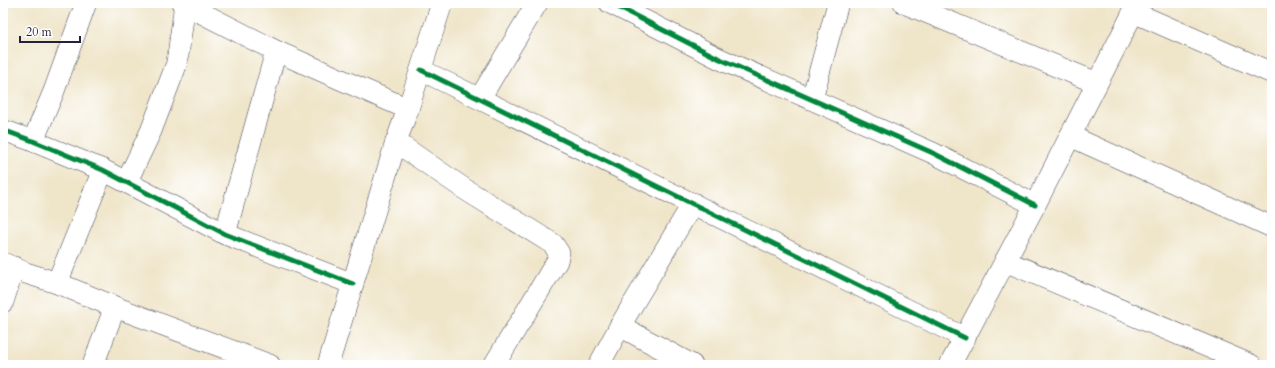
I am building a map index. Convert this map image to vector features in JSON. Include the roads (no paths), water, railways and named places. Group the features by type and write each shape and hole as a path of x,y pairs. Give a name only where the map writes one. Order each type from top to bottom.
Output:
{"street":[{"path":"33,141 54,91 86,3"},
{"path":"127,181 151,131 176,63 184,3 276,51 408,109"},
{"path":"328,365 396,142 442,3"},
{"path":"480,98 537,3"},
{"path":"610,3 720,59 932,153 1035,205"},
{"path":"812,99 838,3"},
{"path":"904,3 1097,83"},
{"path":"950,365 1035,205 1136,7 1272,73"},
{"path":"225,234 276,51"},
{"path":"421,70 965,338"},
{"path":"3,130 33,141 127,181 225,234 353,284"},
{"path":"1070,136 1272,227"},
{"path":"396,142 466,190 553,244 559,253 557,261 494,365"},
{"path":"57,283 103,170"},
{"path":"599,365 620,326 693,203"},
{"path":"1005,261 1251,365"},
{"path":"3,302 8,265 270,365"},
{"path":"93,365 115,307"},
{"path":"620,326 692,365"}]}
